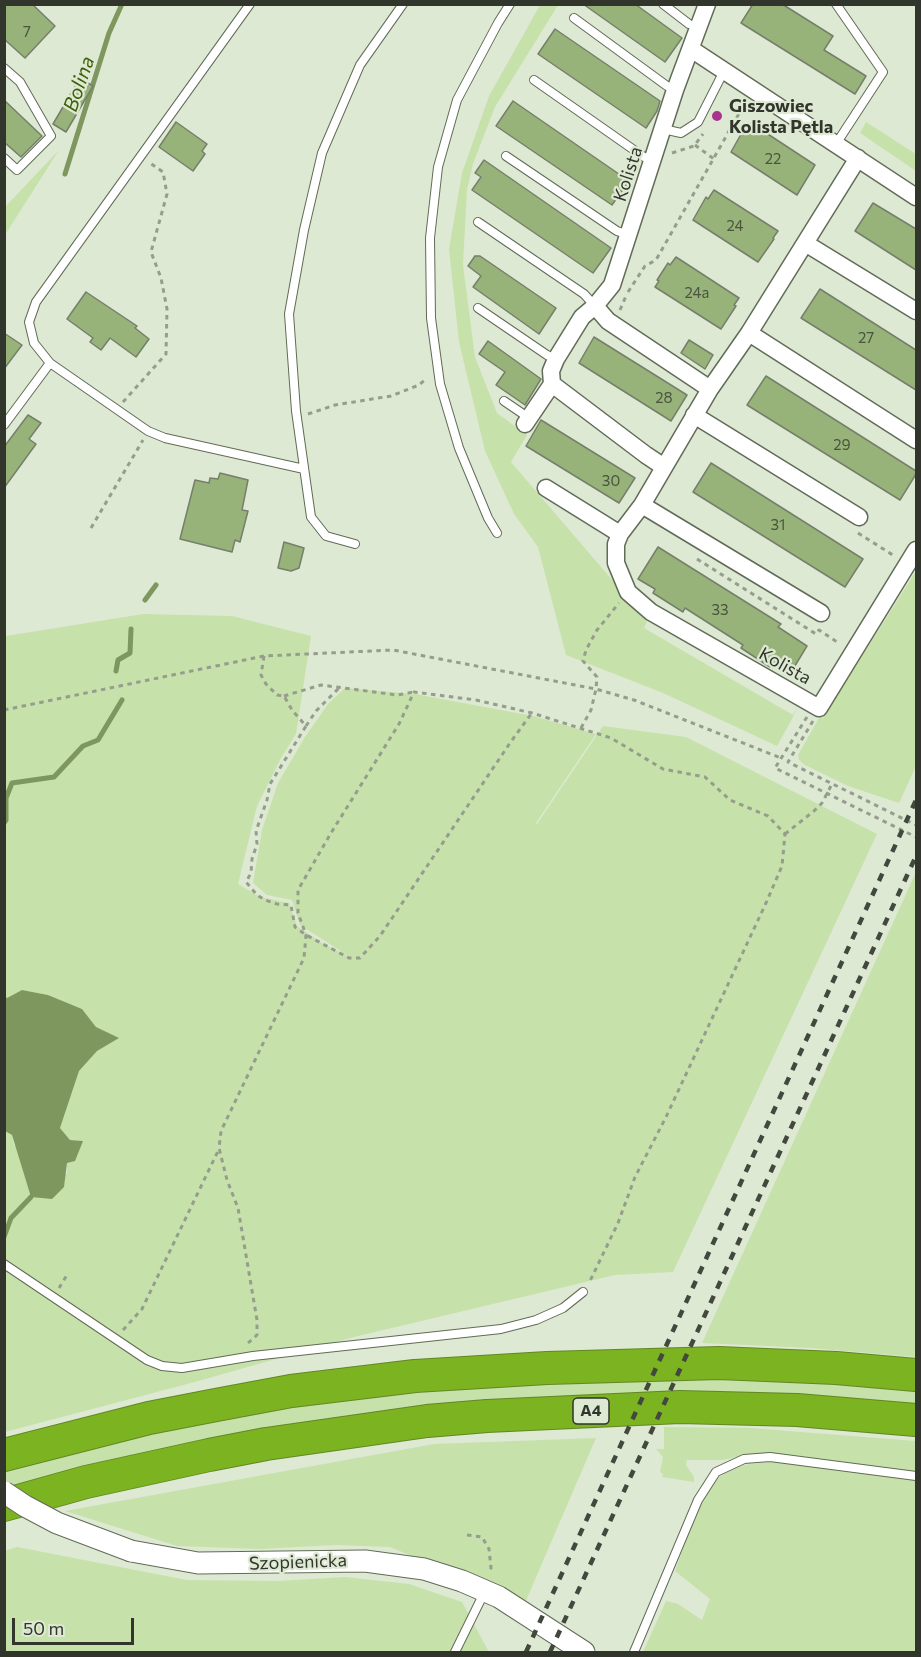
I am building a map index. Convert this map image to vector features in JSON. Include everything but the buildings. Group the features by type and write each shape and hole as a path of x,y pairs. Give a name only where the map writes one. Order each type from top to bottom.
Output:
{"highway":[{"path":"4,1455 149,1418 216,1405 291,1391 414,1376 536,1368 718,1363 836,1368 916,1375"},
{"name":"A4","path":"4,1504 86,1482 209,1455 278,1442 427,1421 680,1407 797,1410 916,1420"}],"street":[{"name":"Kolista","path":"527,421 552,384 551,371 556,359 582,316 595,306 612,285 675,90 707,4"},
{"path":"691,49 916,197"},
{"name":"Kolista","path":"858,158 749,333 710,389 642,505 620,534 616,544 616,563 628,592 651,612 817,707 916,550"},
{"path":"805,243 916,311"},
{"path":"595,306 614,325 710,389"},
{"path":"749,333 916,440"},
{"path":"552,384 664,467"},
{"path":"694,415 859,518"},
{"path":"546,488 620,534"},
{"path":"642,505 821,613"},
{"name":"Szopienicka","path":"4,1492 25,1506 57,1522 131,1551 177,1560 219,1564 345,1561 388,1563 433,1571 484,1590 510,1604 584,1653"}],"lane":[{"path":"250,4 36,302 29,322 34,343 50,363 148,431 165,438 304,469"},
{"path":"355,544 326,536 310,518 297,418 289,314 304,230 322,153 360,65 403,4"},
{"path":"497,533 488,518 459,448 440,384 431,318 430,238 438,167 457,100 510,4"},
{"path":"663,4 689,24 699,27"},
{"path":"836,4 883,72 836,144"},
{"path":"574,18 675,90"},
{"path":"4,68 20,82 51,136 17,170 4,158"},
{"path":"663,129 681,134 698,122 724,72"},
{"path":"534,80 644,157 653,160"},
{"path":"506,156 617,231 629,235"},
{"path":"478,222 584,294 595,306"},
{"path":"478,308 556,359"},
{"path":"4,424 50,363"},
{"path":"504,401 527,421"},
{"path":"4,1263 147,1360 162,1366 182,1368 235,1359 501,1329 529,1322 562,1308 583,1292"},
{"path":"634,1653 698,1500 716,1472 744,1459 770,1457 916,1476"},
{"path":"455,1653 484,1590"}],"path":[{"path":"627,294 645,266 656,260 743,108"},
{"path":"670,154 695,145 704,132"},
{"path":"695,145 714,159"},
{"path":"116,409 166,354 166,309 161,278 151,252 167,194 163,172 141,157"},
{"path":"614,325 627,294 632,274"},
{"path":"297,418 335,405 391,396 419,385 438,369"},
{"path":"91,528 148,431"},
{"path":"581,728 592,706 597,677 583,661 586,650 597,630 628,592"},
{"path":"4,710 264,656 393,650 634,700 781,758"},
{"path":"264,656 261,675 277,695 284,696 321,685 397,695 414,692 476,700 532,713 611,738 663,769 705,777 730,800 768,816 785,834"},
{"path":"340,687 316,711 270,784 256,831 257,844 252,859 251,873 246,882 257,896 277,904 291,905 295,927 349,958 360,958 380,936 532,713"},
{"path":"116,1339 142,1309 219,1148 222,1131 304,958 306,935 298,912 298,890 399,724 414,692"},
{"path":"284,696 292,710 306,726"},
{"path":"817,707 775,768 916,837"},
{"path":"817,707 788,762 916,825"},
{"path":"583,1292 599,1264 635,1177 666,1118 782,867 785,834 814,811 832,784"},
{"path":"219,1148 227,1180 238,1208 257,1320 257,1335 251,1342 239,1348 235,1359"},
{"path":"467,1535 482,1537 489,1549 490,1568 484,1590"}],"shaded area":[{"path":"540,5 558,5 495,107 473,164 467,190 463,265 475,357 497,413 527,435 511,462 626,596 649,617 644,628 793,715 799,704 777,746 663,693 566,655 538,547 514,514 485,451 459,342 449,249 462,173 489,96"},
{"path":"866,122 916,154 916,171 860,133"},
{"path":"59,150 5,235 5,207"},
{"path":"916,571 916,766 899,803 848,786 805,765 799,760 798,755 819,718 823,718"},
{"path":"143,614 232,616 311,636 296,734 257,806 238,884 260,897 289,903 297,926 322,943 350,957 300,925 292,900 267,895 253,883 262,830 278,783 328,704 345,688 415,694 533,716 596,734 537,824 603,726 686,737 877,834 673,1272 615,1275 354,1337 5,1432 5,1131 12,1135 14,1145 67,1174 67,1163 83,1141 70,1140 60,1128 79,1071 97,1051 96,1027 82,1009 48,995 22,990 5,997 4,639 6,636"},
{"path":"916,872 916,1357 810,1348 702,1343"},
{"path":"22,990 48,995 82,1009 96,1027 119,1038 97,1051 79,1071 60,1128 70,1140 83,1141 75,1161 67,1163 64,1187 52,1199 31,1197 12,1135 5,1131 5,997"},
{"path":"711,1375 916,1388 916,1409 753,1397 22,1484 5,1488 5,1462 369,1390"},
{"path":"664,1427 750,1428 916,1441 916,1472 793,1455 755,1453 723,1460 687,1460 686,1465 694,1477 694,1482 662,1477 663,1474 660,1472 663,1457 656,1449 664,1449"},
{"path":"596,1438 525,1603 390,1547 336,1545 260,1549 177,1546 65,1511 434,1444"},
{"path":"779,1461 916,1480 916,1652 643,1652 666,1601 678,1604 702,1620 710,1599 675,1571 688,1534 712,1484 724,1473 743,1465"},
{"path":"17,1547 187,1580 278,1581 345,1577 409,1584 462,1602 489,1652 5,1652 4,1551"}],"waterway":[{"name":"Bolina","path":"65,174 109,33 122,4"},
{"name":"Bolina","path":"145,600 156,585"},
{"name":"Bolina","path":"116,671 118,660 130,653 131,629"},
{"name":"Bolina","path":"4,823 6,798 12,783 54,777 83,746 98,740 122,700"},
{"name":"Bolina","path":"4,1237 11,1218 31,1197"}],"railway":[{"path":"526,1652 916,800"},
{"path":"550,1652 916,856"}],"place":[{"name":"Giszowiec Kolista Pętla","path":"717,116"}]}
